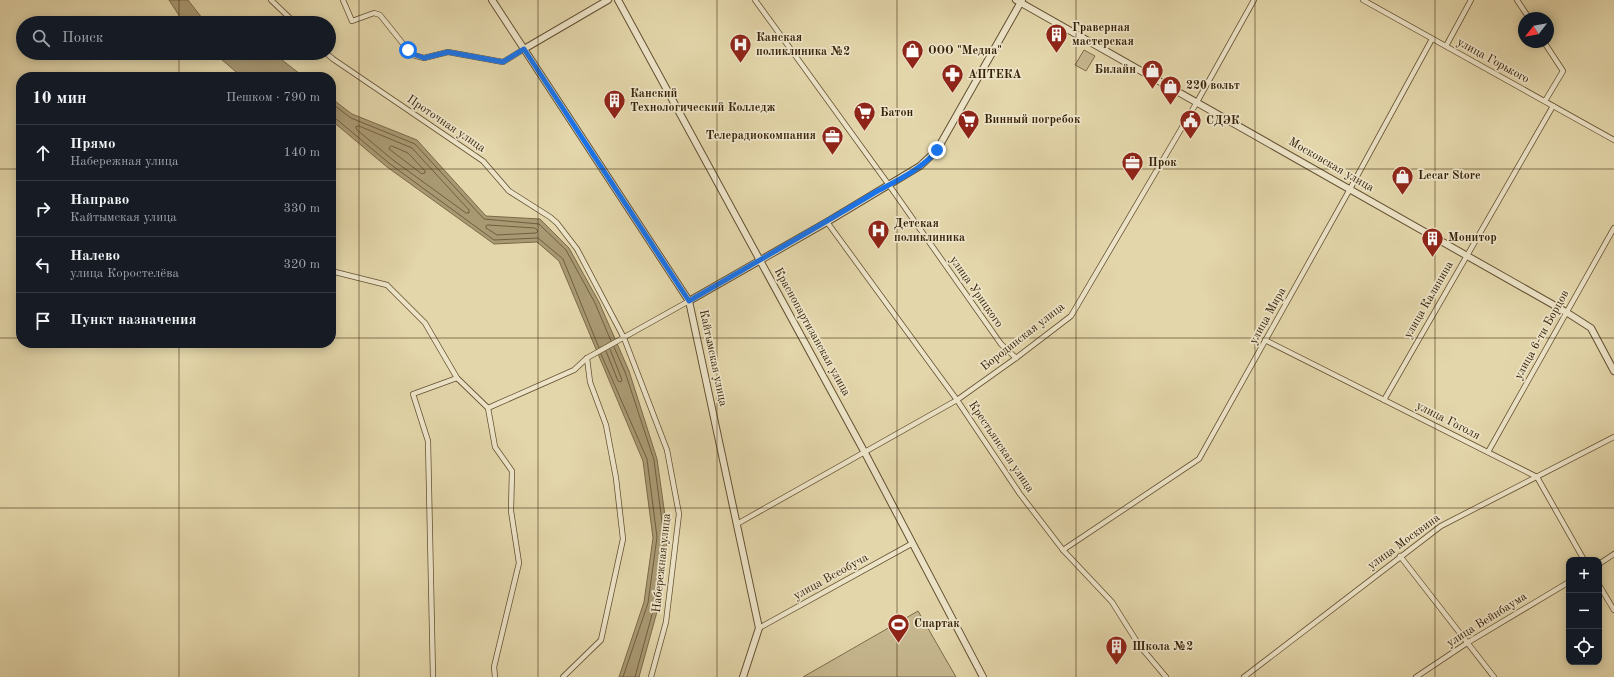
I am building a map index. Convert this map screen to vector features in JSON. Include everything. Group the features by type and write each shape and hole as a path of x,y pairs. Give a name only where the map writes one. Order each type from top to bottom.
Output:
{"street":[{"path":"271,0 288,16"},
{"path":"343,0 352,21 374,13 380,15 408,50 419,57 429,58 448,52 503,62 608,0"},
{"name":"Кайтымская улица","path":"492,0 689,301 759,628"},
{"name":"Краснопартизанская улица","path":"618,0 865,453 983,677"},
{"name":"улица Урицкого","path":"755,0 889,185 1001,344 1016,358"},
{"name":"Бородинская улица","path":"737,524 957,400 1016,358 1070,316 1197,102 1254,0"},
{"name":"улица Горького","path":"1363,0 1614,140"},
{"path":"1446,46 1472,0"},
{"path":"1517,0 1525,12"},
{"path":"488,408 574,370 587,358 828,222 920,166 935,152 1020,1"},
{"name":"Московская улица","path":"1020,1 1566,312 1591,328 1614,370"},
{"name":"улица Мира","path":"1063,550 1199,458 1350,189 1432,39"},
{"path":"1545,101 1563,71 1548,48"},
{"name":"Проточная улица","path":"335,60 483,161 509,191 557,223 577,249 624,338"},
{"name":"улица Калинина","path":"1384,400 1553,106"},
{"name":"Крестьянская улица","path":"828,222 957,400 1020,494 1063,550 1112,602 1139,645 1166,677"},
{"name":"улица 6-ти Борцов","path":"1488,452 1614,228"},
{"path":"336,272 387,284 425,323 457,378 488,408 495,447 512,471 512,511 519,563 494,667 495,677"},
{"name":"Набережная улица","path":"624,338 667,450 679,514 666,622 651,677"},
{"name":"улица Гоголя","path":"1265,340 1537,477"},
{"path":"563,677 601,640 623,539 616,478 606,425 590,382 587,358"},
{"path":"433,677 428,441 413,394 457,378"},
{"name":"улица Москвина","path":"1244,677 1441,526 1614,437"},
{"path":"1537,477 1582,557"},
{"name":"улица Всеобуча","path":"759,628 913,543"},
{"path":"1602,562 1614,554"},
{"path":"1400,556 1494,677"},
{"name":"улица Вейнбаума","path":"1416,677 1467,643 1566,584"},
{"path":"1602,590 1614,610"},
{"path":"743,677 759,628"}],"shaded area":[{"path":"1084,50 1095,56 1086,71 1075,65"},
{"name":"Спартак","path":"918,611 956,677 803,677"}],"water":[{"path":"169,0 188,0 201,16 179,16"},
{"path":"222,60 282,60 298,72 236,72"},
{"path":"336,102 352,114 417,140 486,216 540,219 569,248 599,302 629,371 657,459 668,537 658,608 639,677 619,677 644,602 653,538 643,461 559,261 537,242 494,244 387,167 336,124"}],"place":[{"name":"Граверная мастерская","path":"1057,54"},
{"name":"Канская поликлиника №2","path":"741,64"},
{"name":"ООО \"Медиа\"","path":"912,70"},
{"name":"Билайн","path":"1152,90"},
{"name":"АПТЕКА","path":"953,94"},
{"name":"220 вольт","path":"1171,106"},
{"name":"Канский Технологический Колледж","path":"614,120"},
{"name":"Батон","path":"864,132"},
{"name":"Винный погребок","path":"969,140"},
{"name":"СДЭК","path":"1190,140"},
{"name":"Телерадиокомпания","path":"832,156"},
{"name":"Прок","path":"1132,182"},
{"name":"Lecar Store","path":"1402,196"},
{"name":"Детская поликлиника","path":"879,250"},
{"name":"Монитор","path":"1433,258"},
{"name":"Спартак","path":"899,644"},
{"name":"Школа №2","path":"1117,666"}],"route":[{"path":"408,50 413,54 424,58 429,58 448,52 503,62 524,49 689,301 828,222 889,185 920,166 937,150"}]}
